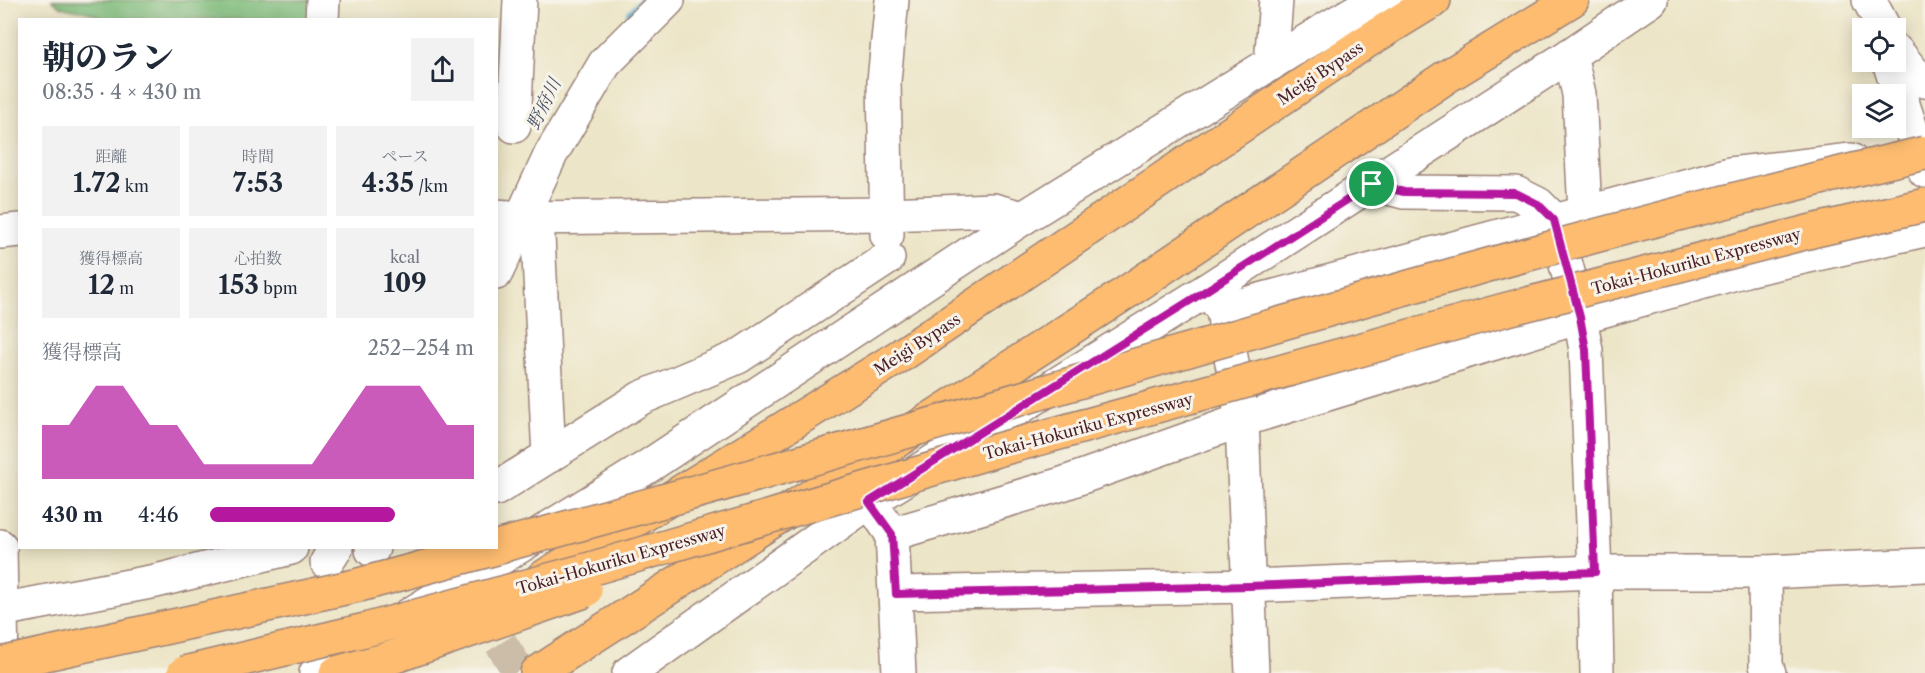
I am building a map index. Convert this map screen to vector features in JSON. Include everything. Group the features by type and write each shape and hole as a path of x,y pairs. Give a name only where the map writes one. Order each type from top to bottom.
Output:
{"highway":[{"path":"537,673 1127,292 1446,77 1572,0"},
{"name":"Meigi Bypass","path":"391,673 903,354 1364,43 1432,1"},
{"path":"498,547 1490,264 1791,184 1922,156"},
{"name":"Tokai-Hokuriku Expressway","path":"184,673 364,630 579,572 1001,449 1504,310 1812,231 1925,205"},
{"path":"336,673 393,657 1001,449"},
{"path":"0,664 359,585 492,549"}],"street":[{"path":"322,18 323,0"},
{"path":"514,126 520,0"},
{"path":"498,268 518,217 551,154 605,63 668,0"},
{"path":"892,0 884,81 886,214 888,258 902,297"},
{"path":"1271,64 1276,0"},
{"path":"628,673 869,502 1215,300 1372,184 1651,0"},
{"path":"1869,0 1875,18"},
{"path":"1869,0 1879,18"},
{"path":"316,673 647,467 1023,218 1365,6 1432,1"},
{"path":"1906,49 1925,47"},
{"path":"1570,55 1579,94 1585,212"},
{"path":"1906,63 1925,81"},
{"path":"1215,300 1554,220 1730,174 1862,158 1922,156 1893,72"},
{"path":"1372,184 1404,192 1516,193 1538,204 1554,220 1580,317 1586,350 1597,673"},
{"path":"518,217 886,214 993,210 1023,218"},
{"path":"518,217 549,456"},
{"path":"0,232 18,230"},
{"path":"892,534 1062,484 1242,420 1580,317 1746,270 1925,230"},
{"path":"498,488 641,398 738,357 888,258"},
{"path":"1215,300 1242,420 1251,673"},
{"path":"869,502 892,534 899,673"},
{"path":"0,546 2,673"},
{"path":"1,610 156,581 287,549"},
{"path":"896,594 1249,586 1595,572 1765,572 1925,565"},
{"path":"1765,572 1766,665 1769,673"}],"green space":[{"path":"52,0 315,0 310,18 100,18 58,5"}],"waterway":[{"name":"野府川","path":"631,14 644,0"},
{"name":"野府川","path":"553,120 573,80 588,63"}],"tunnel":[{"path":"474,602 520,673"}],"route":[{"path":"1372,184 1404,192 1516,193 1538,204 1554,220 1580,317 1586,350 1595,572 1249,586 896,594 892,534 869,502 1372,184"}]}
